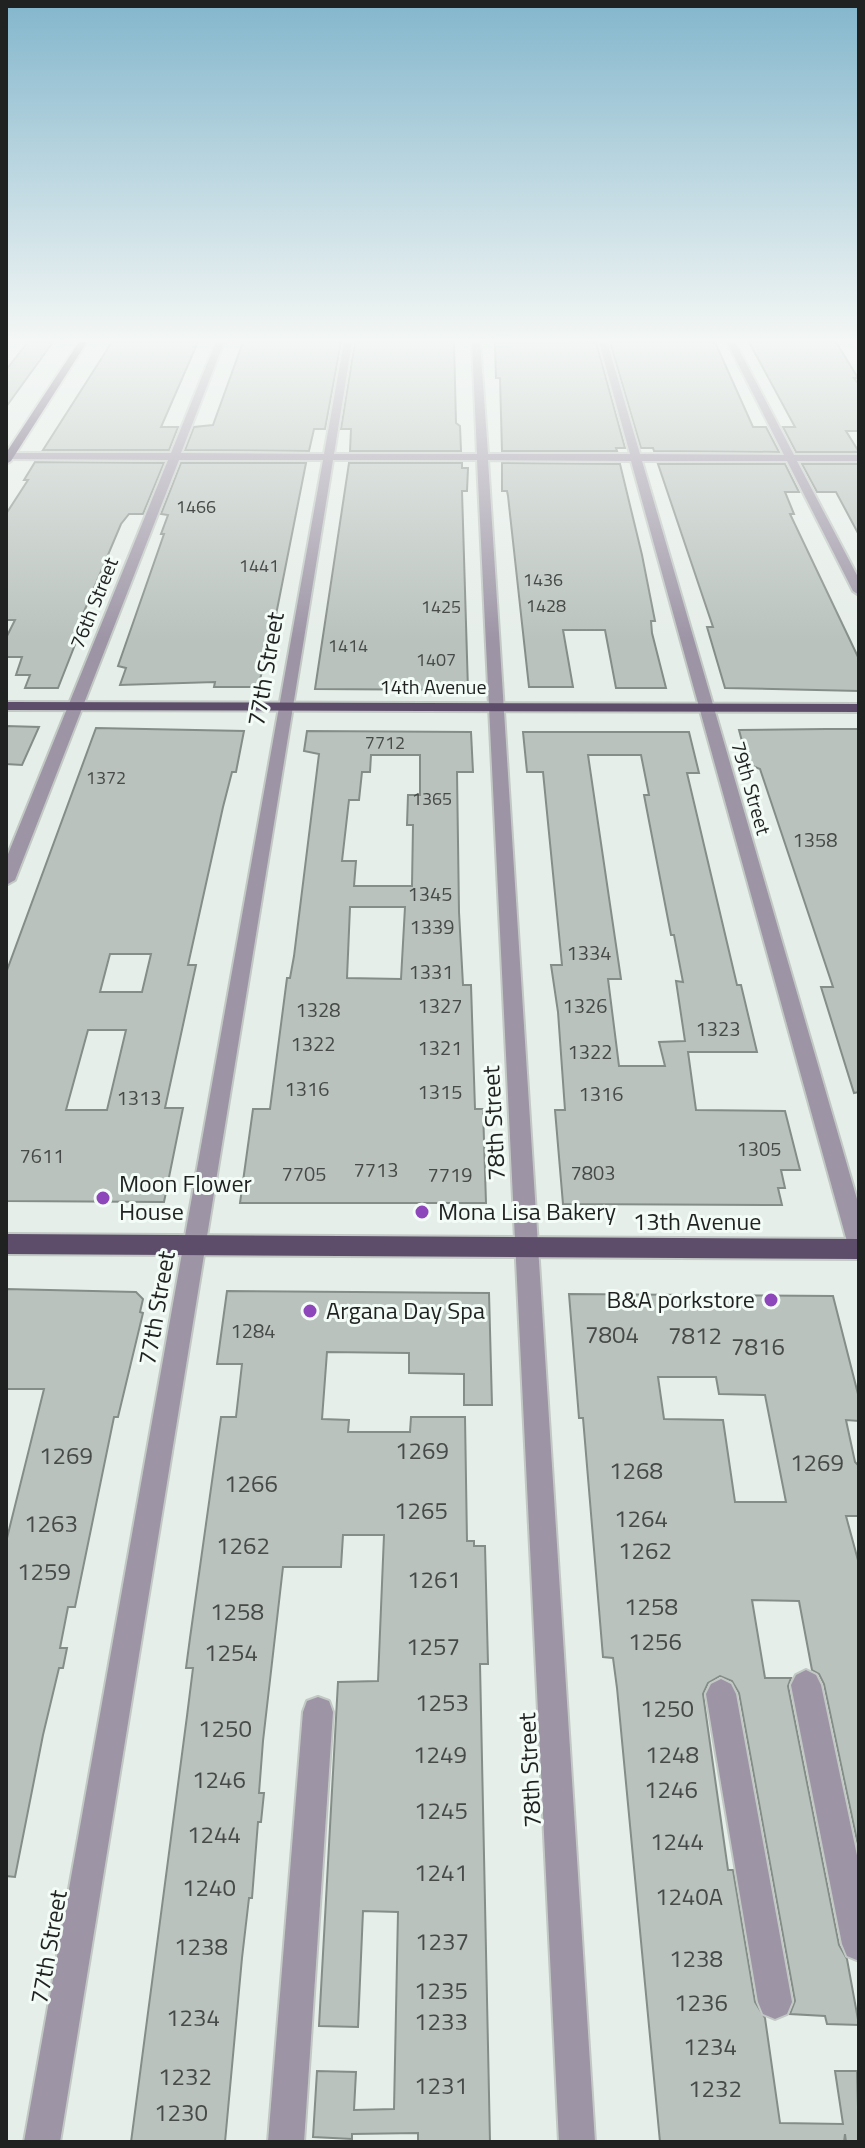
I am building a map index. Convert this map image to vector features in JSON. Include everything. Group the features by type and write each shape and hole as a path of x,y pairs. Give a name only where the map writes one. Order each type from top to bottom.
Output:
{"main road":[{"name":"14th Avenue","path":"6,706 859,708"},
{"name":"13th Avenue","path":"6,1244 859,1247"}],"street":[{"name":"76th Street","path":"6,880 179,442"},
{"name":"77th Street","path":"42,2142 331,442"},
{"name":"78th Street","path":"482,442 577,2142"},
{"name":"79th Street","path":"633,442 859,1247"},
{"path":"783,442 859,591"},
{"path":"7,458 859,458"},
{"path":"806,1685 859,1944"},
{"path":"721,1694 775,2002"},
{"path":"286,2142 318,1712"}],"building":[{"path":"48,442 172,442 169,450 43,450"},
{"path":"188,442 311,442 309,451 185,450"},
{"path":"350,442 461,442 461,451 350,451"},
{"path":"502,442 623,442 625,448 616,448 617,451 502,451"},
{"path":"639,442 774,442 779,452 654,451 653,448 641,448"},
{"path":"791,442 853,442 859,452 796,452"},
{"path":"35,462 164,463 143,514 129,514 121,524 83,614 87,614 58,688 25,688 30,675 16,675 22,657 6,657 6,638 15,620 6,620 6,514 28,480 24,480"},
{"path":"181,463 306,463 274,625 258,687 214,687 215,682 120,685 126,668 118,666 164,534 161,534 168,515 161,514"},
{"path":"349,463 462,463 462,468 468,468 467,491 462,491 468,690 315,689"},
{"path":"502,463 620,464 642,555 655,621 651,621 652,633 666,688 616,688 605,630 563,630 573,687 529,687 508,496 507,491 502,491"},
{"path":"658,464 785,464 799,492 785,492 794,514 790,514 859,659 859,691 725,688 707,627 713,627"},
{"path":"802,464 859,464 859,535 836,492 817,492"},
{"path":"6,726 39,727 22,765 6,764"},
{"path":"96,728 244,731 236,772 232,772 223,807 188,965 196,965 165,1108 183,1108 164,1202 6,1201 6,973","holes":["110,954 151,954 142,992 100,992","88,1030 126,1030 107,1110 66,1110"]},
{"path":"859,729 859,1092 854,1093 821,987 833,987 760,769 748,764 739,730"},
{"path":"307,731 471,732 473,772 457,772 459,912 463,985 471,985 475,1109 483,1109 486,1203 240,1203 253,1109 270,1109 287,978 290,978 294,956 319,754 304,751","holes":["371,755 420,755 420,795 408,795 407,825 413,825 412,886 354,886 356,861 342,861 349,800 359,800 362,772 370,772","350,907 405,907 401,979 347,978"]},
{"path":"523,732 689,732 699,773 687,773 737,985 741,985 757,1052 688,1052 696,1110 785,1111 800,1170 781,1170 785,1188 778,1188 782,1205 563,1204 555,1110 565,1110 558,1012 551,965 562,965 543,772 527,772","holes":["588,755 641,755 649,795 644,795 683,982 676,981 685,1041 659,1042 665,1066 619,1066 608,979 621,979"]},
{"path":"6,1289 136,1292 143,1299 140,1312 143,1313 118,1417 114,1417 75,1607 68,1607 60,1648 67,1648 43,1735 15,1877 6,1876 6,1542 44,1389 6,1389"},
{"path":"227,1291 489,1293 492,1405 464,1405 464,1374 409,1373 409,1353 327,1352 322,1419 349,1420 348,1432 410,1432 411,1417 465,1417 467,1541 474,1541 474,1546 485,1546 488,1664 480,1664 490,2142 418,2142 418,2133 352,2134 352,2139 313,2137 317,2071 356,2072 354,2110 394,2109 398,1912 363,1911 358,2027 319,2026 338,1682 378,1681 384,1535 343,1535 341,1567 283,1567 263,1741 259,1793 264,1793 242,1958 225,2142 131,2142 193,1668 186,1668 221,1417 236,1417 242,1364 217,1364"},
{"path":"569,1294 833,1296 859,1398 859,1421 846,1420 855,1462 859,1466 859,1516 846,1516 859,1564 859,1850 824,1684 819,1674 812,1670 799,1601 752,1600 765,1678 791,1678 788,1686 839,1945 847,1959 859,2025 827,2024 825,2016 790,2014 795,2001 739,1693 732,1681 720,1676 708,1683 703,1694 728,1870 733,1870 755,2002 765,2018 780,2123 843,2124 835,2071 857,2071 859,2142 846,2142 845,2134 844,2142 660,2142 617,1688 613,1658 603,1657 583,1418 579,1418","holes":["658,1377 716,1377 719,1394 765,1395 786,1502 735,1502 723,1420 664,1419"]}],"place":[{"name":"Moon Flower House","path":"103,1198"},
{"name":"Mona Lisa Bakery","path":"422,1212"},
{"name":"B&A porkstore","path":"771,1300"},
{"name":"Argana Day Spa","path":"310,1311"}]}
